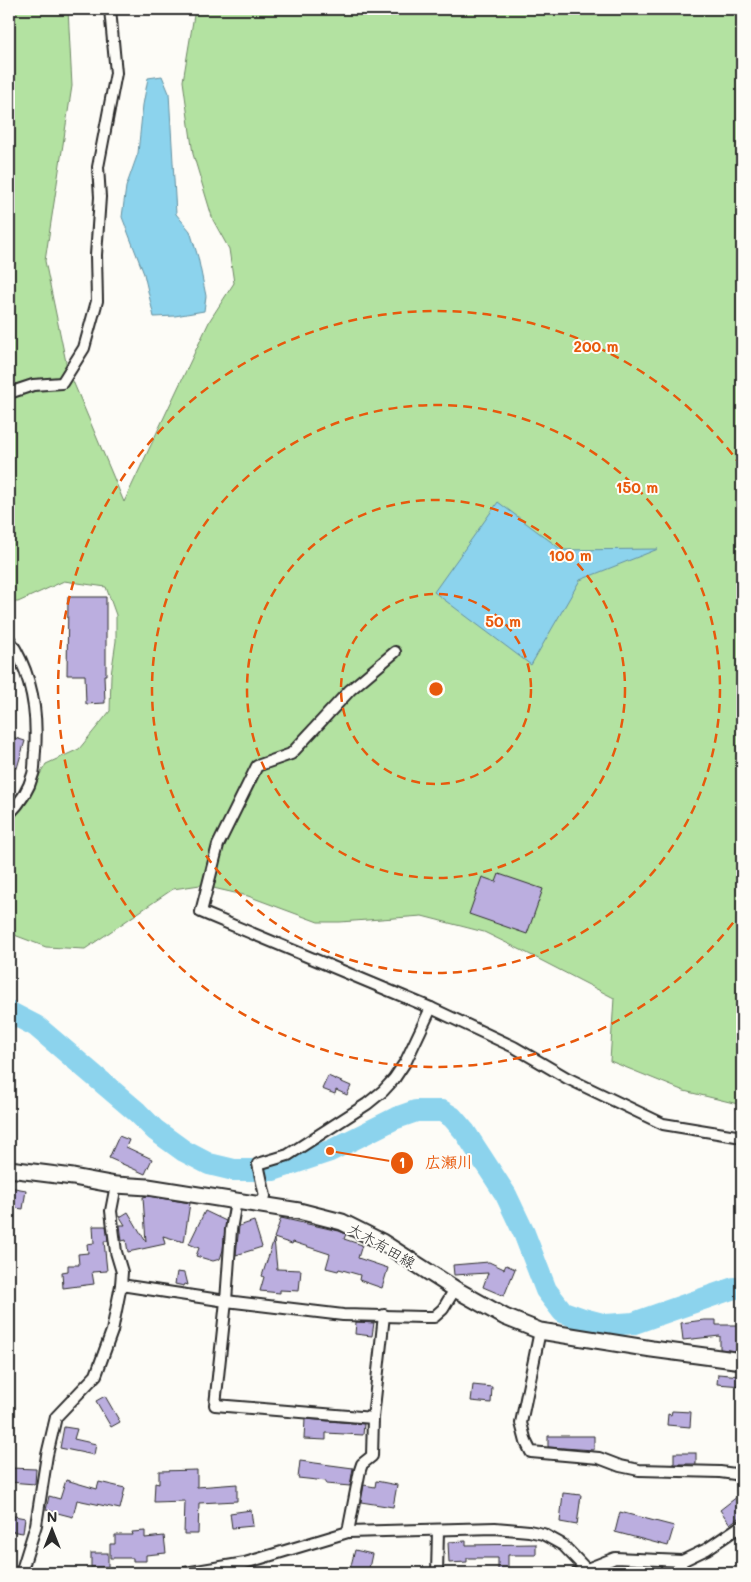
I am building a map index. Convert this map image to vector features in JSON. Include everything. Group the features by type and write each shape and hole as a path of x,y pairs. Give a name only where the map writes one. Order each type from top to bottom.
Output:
{"main road":[{"name":"大木有田線","path":"9,1169 236,1200 262,1200 342,1222 382,1242 455,1290 505,1317 540,1331 742,1361"}],"street":[{"path":"9,393 33,385 62,383 84,348 97,301 96,254 100,197 98,167 116,73 110,9"},
{"path":"9,814 18,805 33,774 36,734 29,682 21,660 10,643"},
{"path":"395,652 350,690 291,754 257,766 218,845 201,912 430,1008 514,1047 568,1078 663,1124 742,1137"},
{"path":"262,1200 258,1164 288,1155 367,1104 383,1091 406,1061 430,1008"},
{"path":"21,1573 36,1525 47,1454 56,1417 96,1376 112,1331 122,1272 116,1252 111,1211 116,1185"},
{"path":"236,1200 231,1230 216,1405 373,1418"},
{"path":"121,1285 343,1316 434,1317 443,1309 455,1290"},
{"path":"348,1532 360,1470 362,1464 372,1456 373,1418 384,1316"},
{"path":"540,1331 521,1423 531,1452 599,1458 620,1466 639,1470 720,1472 742,1477"},
{"path":"185,1573 245,1563 348,1532 495,1528 543,1534 563,1545 582,1572 614,1558 682,1561 707,1549 742,1525"},
{"path":"437,1573 438,1530"},
{"path":"678,1561 684,1573"}],"green space":[{"path":"9,9 68,9 72,86 45,261 67,367 124,502 210,320 234,283 229,249 213,220 193,154 183,81 195,9 742,9 742,1105 684,1091 610,1061 614,998 484,932 422,916 318,922 248,896 200,885 173,889 85,949 46,947 9,933 9,822 12,822 46,764 79,749 110,711 111,675 116,641 116,615 106,587 64,581 18,602 9,602"}],"water":[{"path":"162,76 169,93 176,214 190,231 198,257 206,296 204,311 175,316 154,317 144,274 122,217 126,187 138,153 148,78"},
{"path":"498,502 562,550 658,549 580,580 531,665 434,592"}],"building":[{"path":"68,597 106,597 105,703 86,704 85,675 67,675"},
{"path":"9,736 25,741 17,768 9,766"},
{"path":"499,874 543,889 527,934 469,914 482,877 496,882"},
{"path":"328,1076 351,1086 347,1095 336,1090 335,1094 322,1089"},
{"path":"119,1136 129,1140 126,1147 152,1159 145,1174 109,1158"},
{"path":"9,1187 26,1190 23,1209 9,1207"},
{"path":"148,1196 190,1203 184,1242 163,1236 165,1244 128,1252 126,1240 122,1241 120,1225 125,1225 120,1217 128,1212 146,1242 143,1197"},
{"path":"205,1211 226,1221 223,1250 220,1259 213,1261 196,1256 199,1248 189,1244"},
{"path":"281,1218 339,1231 346,1234 344,1239 362,1245 358,1258 388,1268 382,1288 359,1280 360,1275 339,1269 338,1271 326,1268 330,1254 274,1238"},
{"path":"254,1221 262,1247 236,1255 239,1226"},
{"path":"93,1226 106,1226 108,1241 104,1241 107,1271 92,1272 94,1284 63,1288 62,1272 68,1271 68,1265 79,1265 78,1254 88,1253 87,1244 94,1243"},
{"path":"274,1239 277,1269 301,1270 299,1291 280,1290 280,1293 260,1291 264,1277 262,1276"},
{"path":"489,1262 504,1269 506,1265 515,1269 504,1296 483,1287 488,1273 454,1275 453,1265"},
{"path":"177,1272 185,1273 188,1285 175,1284"},
{"path":"716,1320 716,1325 742,1325 742,1352 720,1349 720,1336 683,1340 681,1323"},
{"path":"356,1322 374,1323 372,1336 355,1334"},
{"path":"718,1374 742,1376 742,1386 717,1384"},
{"path":"473,1385 492,1387 491,1403 471,1401"},
{"path":"105,1396 120,1422 111,1427 96,1401"},
{"path":"672,1411 691,1412 690,1427 667,1425 668,1414 671,1415"},
{"path":"305,1419 364,1424 363,1435 326,1433 326,1440 304,1439"},
{"path":"64,1427 77,1429 74,1439 96,1444 94,1455 60,1448"},
{"path":"548,1436 594,1436 594,1450 548,1447"},
{"path":"674,1453 696,1453 696,1464 674,1464"},
{"path":"300,1461 353,1468 350,1486 326,1484 326,1481 298,1478"},
{"path":"10,1468 36,1469 35,1484 9,1482"},
{"path":"197,1470 197,1487 237,1484 237,1501 199,1503 198,1534 184,1534 185,1501 154,1502 155,1483 159,1484 159,1471"},
{"path":"66,1480 97,1489 99,1482 125,1488 120,1509 77,1500 73,1517 46,1510 49,1496 60,1499"},
{"path":"376,1481 397,1485 393,1507 361,1502 364,1485 375,1487"},
{"path":"563,1493 581,1495 577,1525 560,1522"},
{"path":"742,1493 742,1515 730,1524 720,1510"},
{"path":"251,1510 253,1526 232,1528 230,1513"},
{"path":"620,1512 674,1526 668,1546 615,1532"},
{"path":"9,1515 25,1518 23,1533 9,1531"},
{"path":"145,1531 145,1538 164,1536 166,1553 146,1555 146,1561 133,1561 133,1558 110,1558 110,1544 115,1544 115,1535 133,1535 132,1532"},
{"path":"466,1541 466,1545 536,1544 536,1555 508,1555 508,1573 498,1573 498,1558 467,1558 467,1562 449,1563 448,1542"},
{"path":"355,1550 372,1554 368,1573 349,1573"},
{"path":"91,1553 108,1553 108,1567 91,1567"}],"waterway":[{"path":"9,1012 36,1026 137,1112 155,1130 184,1151 209,1164 234,1170 273,1170 330,1151 396,1118 416,1111 442,1111 452,1117 465,1132 506,1195 524,1233 546,1290 563,1312 606,1325 634,1323 734,1288 742,1288"}],"place":[{"name":"広瀬川","path":"330,1151"}]}
